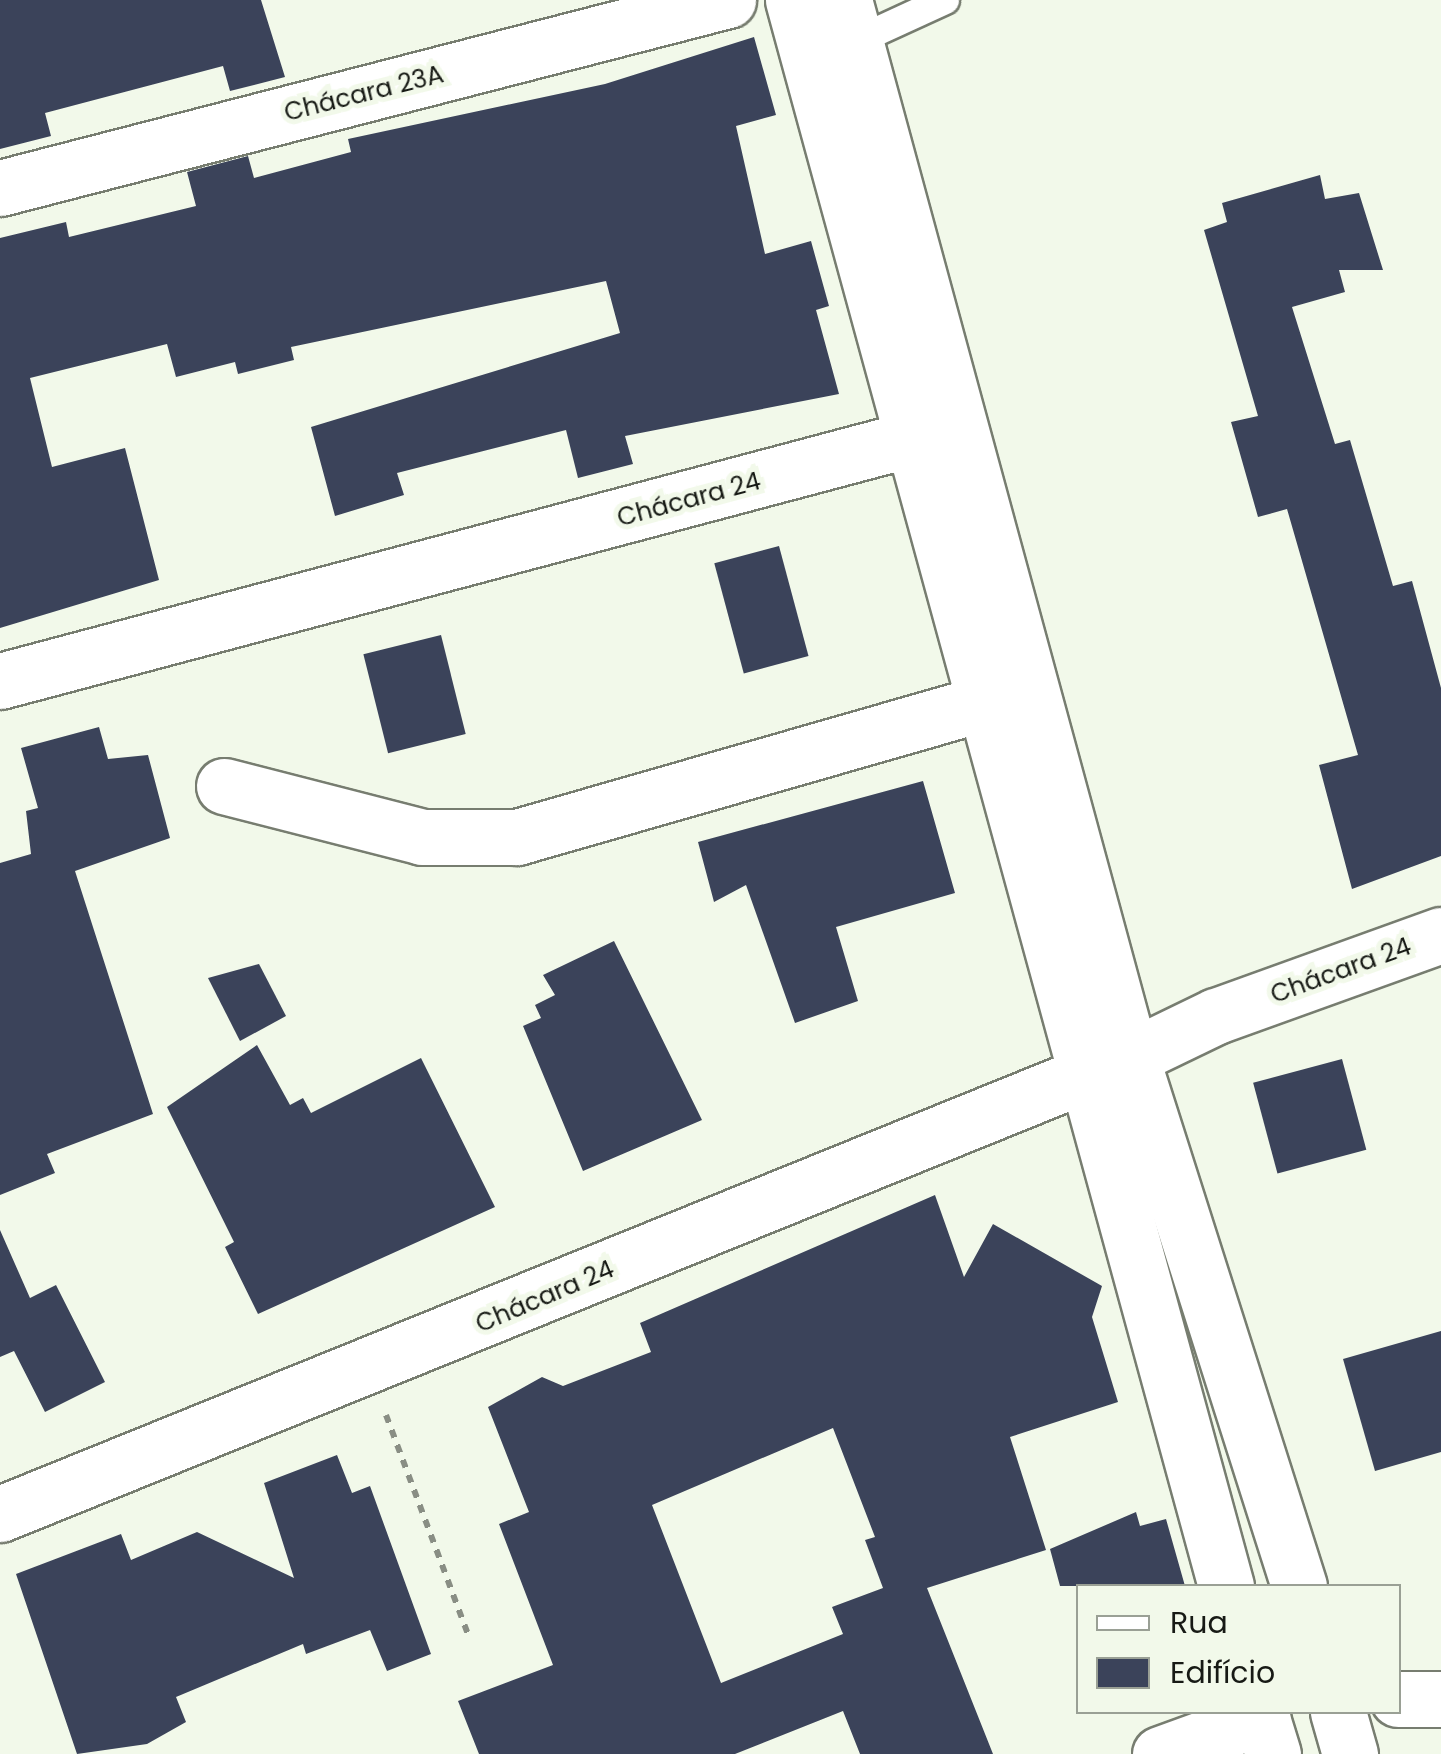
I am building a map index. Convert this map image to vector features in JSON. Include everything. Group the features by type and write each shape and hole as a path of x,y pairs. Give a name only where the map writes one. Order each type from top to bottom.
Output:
{"street":[{"name":"Chácara 23A","path":"0,188 728,0"},
{"path":"793,0 914,438 1008,696"},
{"path":"850,21 1008,696 1109,1065 1226,1584"},
{"name":"Chácara 24","path":"0,681 914,438"},
{"path":"224,786 422,837 517,837 1008,696"},
{"name":"Chácara 24","path":"0,1514 370,1371 1109,1065 1216,1016 1441,936"},
{"path":"1109,1065 1298,1584"},
{"path":"1401,1699 1441,1698"},
{"path":"1339,1714 1350,1754"},
{"path":"1160,1754 1265,1728"}],"lane":[{"path":"850,21 945,0"}],"path":[{"path":"370,1371 468,1634"}],"building":[{"path":"0,0 261,0 285,77 230,91 223,66 45,113 51,136 0,149"},
{"path":"754,37 776,115 736,126 765,254 811,241 829,306 816,310 839,394 625,436 633,464 578,478 566,430 397,473 404,495 335,516 311,427 620,333 606,281 291,347 294,360 238,374 235,362 176,377 167,344 30,378 52,467 125,448 159,580 0,628 0,238 66,222 69,237 196,206 187,172 248,156 254,178 351,152 348,139 605,84"},
{"path":"1320,175 1325,199 1359,193 1383,270 1339,270 1345,292 1292,307 1335,444 1350,440 1393,586 1412,581 1441,688 1441,856 1352,889 1319,765 1358,755 1287,509 1258,517 1231,422 1258,416 1204,230 1227,222 1222,203"},
{"path":"779,546 809,656 744,673 714,563"},
{"path":"441,635 466,734 388,753 363,654"},
{"path":"99,727 108,759 148,755 170,838 75,871 153,1114 47,1154 55,1173 0,1195 0,863 31,854 26,811 38,808 21,748"},
{"path":"923,781 955,893 836,927 858,1001 795,1023 746,885 714,902 698,842"},
{"path":"614,941 702,1120 583,1171 523,1026 541,1018 535,1005 555,995 543,975"},
{"path":"259,964 286,1016 240,1041 208,978"},
{"path":"257,1045 290,1105 303,1098 311,1113 421,1058 495,1207 258,1314 225,1247 234,1242 167,1107"},
{"path":"1342,1059 1366,1150 1277,1174 1253,1083"},
{"path":"935,1195 964,1277 993,1224 1102,1286 1092,1317 1118,1402 1010,1437 1046,1550 927,1588 993,1754 860,1754 843,1711 735,1754 479,1754 458,1701 553,1665 499,1524 529,1512 488,1407 542,1377 563,1386 651,1352 640,1323","holes":["833,1428 875,1537 865,1540 883,1588 832,1607 843,1634 721,1683 652,1505"]},
{"path":"0,1230 30,1298 56,1285 105,1382 45,1412 14,1351 0,1357"},
{"path":"1441,1331 1441,1452 1375,1471 1343,1359"},
{"path":"337,1455 352,1493 370,1486 431,1654 387,1671 370,1630 306,1654 303,1644 176,1697 186,1722 147,1744 77,1754 16,1574 121,1534 131,1560 197,1532 294,1578 264,1483"},
{"path":"1136,1512 1140,1526 1166,1519 1184,1584 1060,1586 1050,1549"}]}
